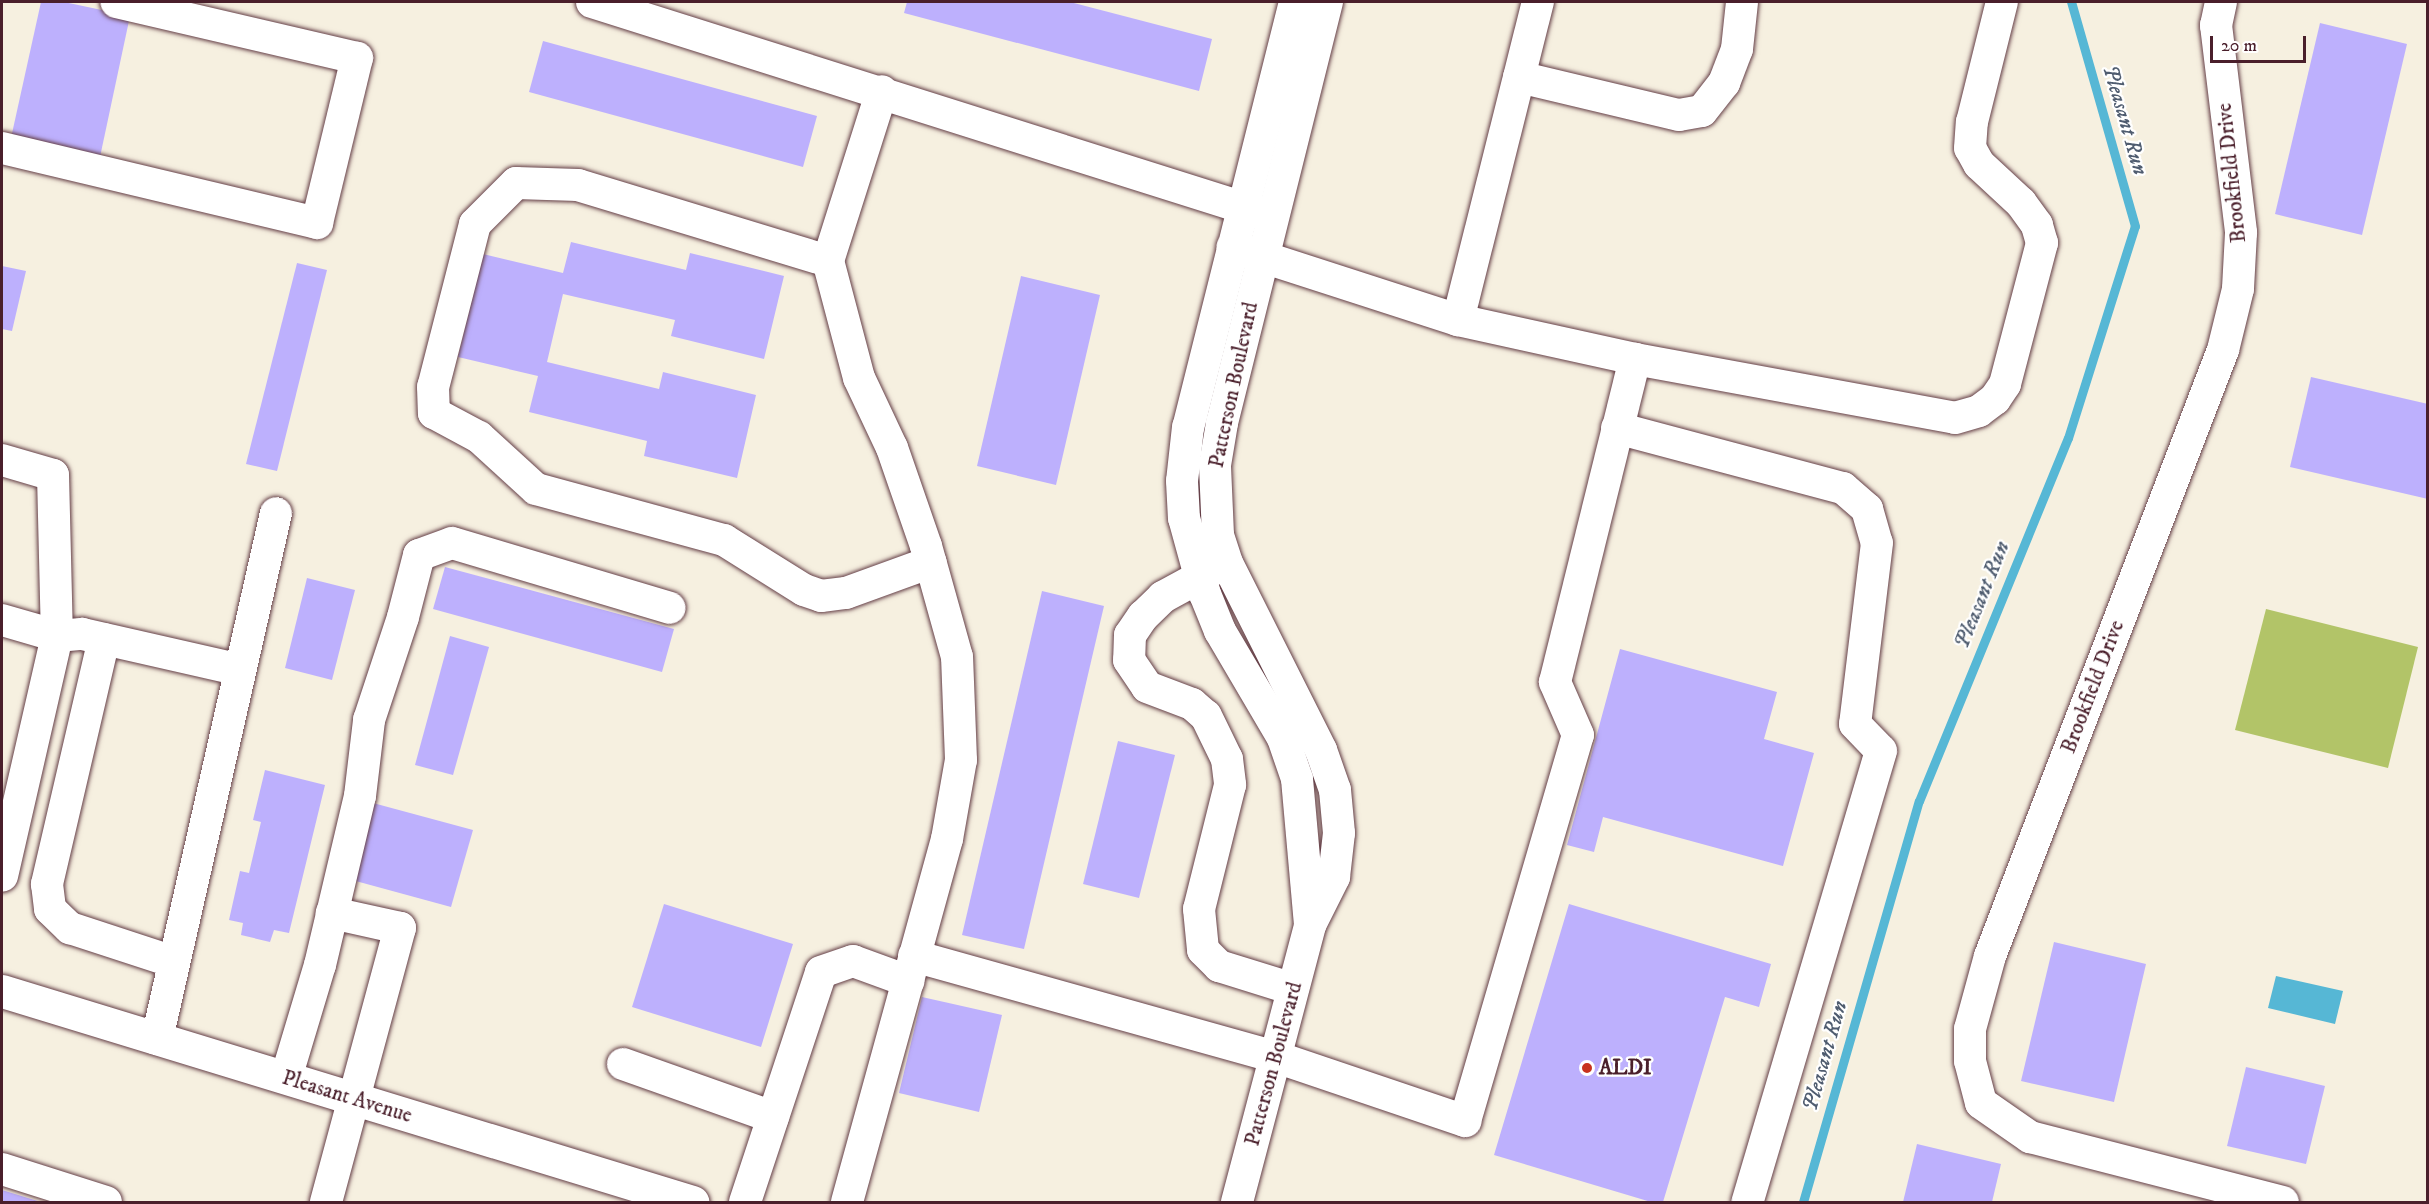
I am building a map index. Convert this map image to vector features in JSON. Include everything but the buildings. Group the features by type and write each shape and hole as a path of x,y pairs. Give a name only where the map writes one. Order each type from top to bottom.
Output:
{"main road":[{"name":"Pleasant Avenue","path":"2,991 692,1203"}],"street":[{"path":"2,148 317,223 357,58 116,2"},
{"path":"592,2 882,91 1272,217"},
{"name":"Patterson Boulevard","path":"1237,1203 1310,925 1334,877 1339,833 1335,790 1322,750 1184,518 1182,481 1188,427 1295,2"},
{"name":"Patterson Boulevard","path":"1213,569 1218,535 1215,465 1272,217 1327,2"},
{"path":"1458,320 1538,2"},
{"path":"1519,77 1679,114 1702,111 1724,83 1737,49 1742,2"},
{"path":"1232,247 1458,320 1635,359 1955,418 1979,411 1995,399 2005,384 2042,243 2037,225 2020,203 1979,164 1970,148 1972,122 2002,2"},
{"name":"Brookfield Drive","path":"2221,2 2216,25 2241,233 2238,289 2223,350 1990,957 1970,1029 1970,1061 1981,1103 2030,1137 2235,1197 2283,1203"},
{"path":"847,1203 947,839 961,760 957,657 931,562 892,448 859,378 828,261 882,91"},
{"path":"828,261 578,185 516,183 475,225 432,387 434,413 479,436 536,489 724,540 804,590 821,596 846,593 931,562"},
{"path":"745,1203 821,972 853,961 911,969 1276,1057 1465,1121 1578,735 1556,682 1635,359"},
{"path":"1617,428 1843,488 1867,509 1877,543 1855,724 1881,752 1747,1203"},
{"path":"2,460 53,475 57,636 2,871"},
{"path":"157,1039 276,513"},
{"path":"286,1078 332,913 360,796 369,720 403,617 418,555 452,543 670,608"},
{"path":"1213,569 1163,597 1143,616 1130,635 1129,660 1147,687 1192,704 1206,717 1227,759 1230,785 1199,909 1203,950 1219,966 1293,989"},
{"path":"2,620 57,636 82,634 240,670"},
{"path":"104,639 47,884 50,909 70,928 174,962"},
{"path":"326,1203 356,1100 400,928 332,913"},
{"path":"622,1064 773,1117"},
{"path":"2,1169 106,1203"}],"green space":[{"path":"2266,609 2418,647 2388,768 2235,730"}],"water":[{"path":"2276,976 2343,991 2335,1024 2268,1008"}],"waterway":[{"name":"Pleasant Run","path":"1803,1202 1919,801 2068,438 2135,226 2071,2"}],"place":[{"name":"ALDI","path":"1587,1068"}]}
